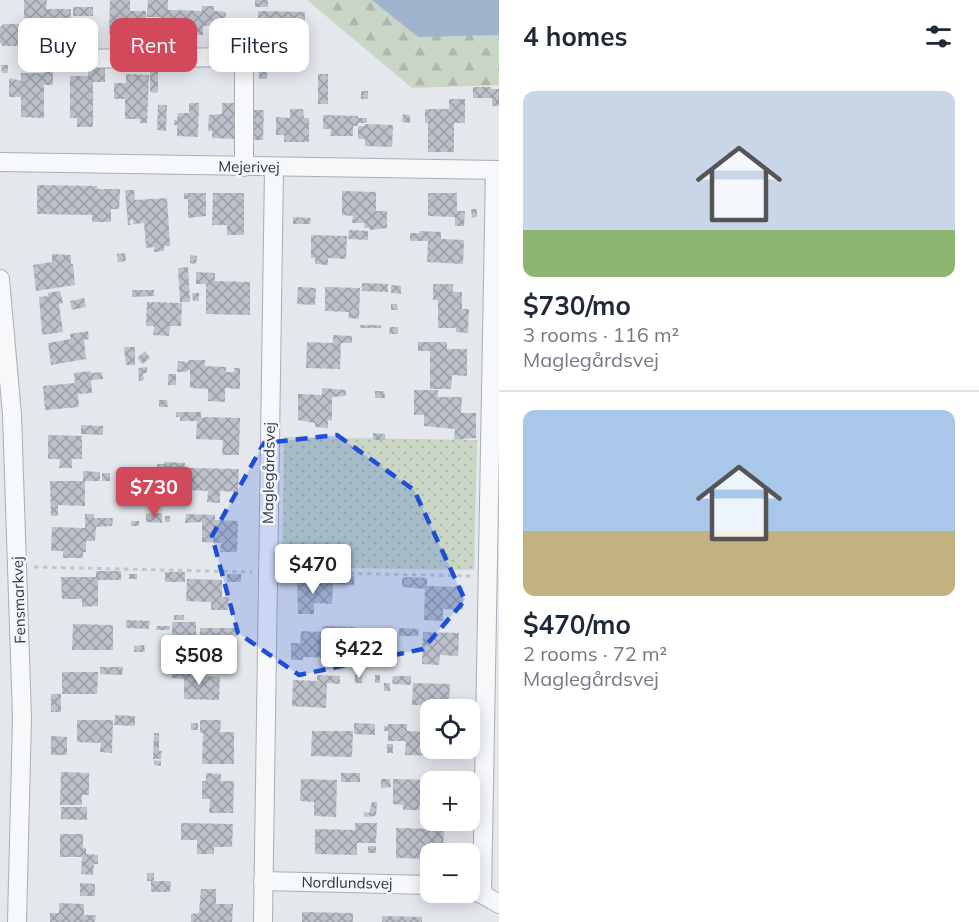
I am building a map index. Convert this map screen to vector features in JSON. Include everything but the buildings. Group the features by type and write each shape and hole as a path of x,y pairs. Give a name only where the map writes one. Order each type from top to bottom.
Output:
{"street":[{"path":"98,59 244,57 244,167"},
{"name":"Mejerivej","path":"0,162 497,170"},
{"name":"Maglegårdsvej","path":"262,922 274,168"},
{"path":"479,843 493,634 497,170"},
{"name":"Fensmarkvej","path":"0,279 12,415 22,718 17,922"},
{"name":"Nordlundsvej","path":"263,881 420,885"},
{"path":"480,895 499,904"}],"highlighted area":[{"path":"337,435 414,490 465,600 423,649 299,675 238,633 212,536 264,443"}],"green space":[{"path":"307,0 499,0 499,85 412,88"},
{"path":"284,437 477,440 474,570 282,567"}],"water":[{"path":"372,0 499,0 499,35 418,37"}]}
